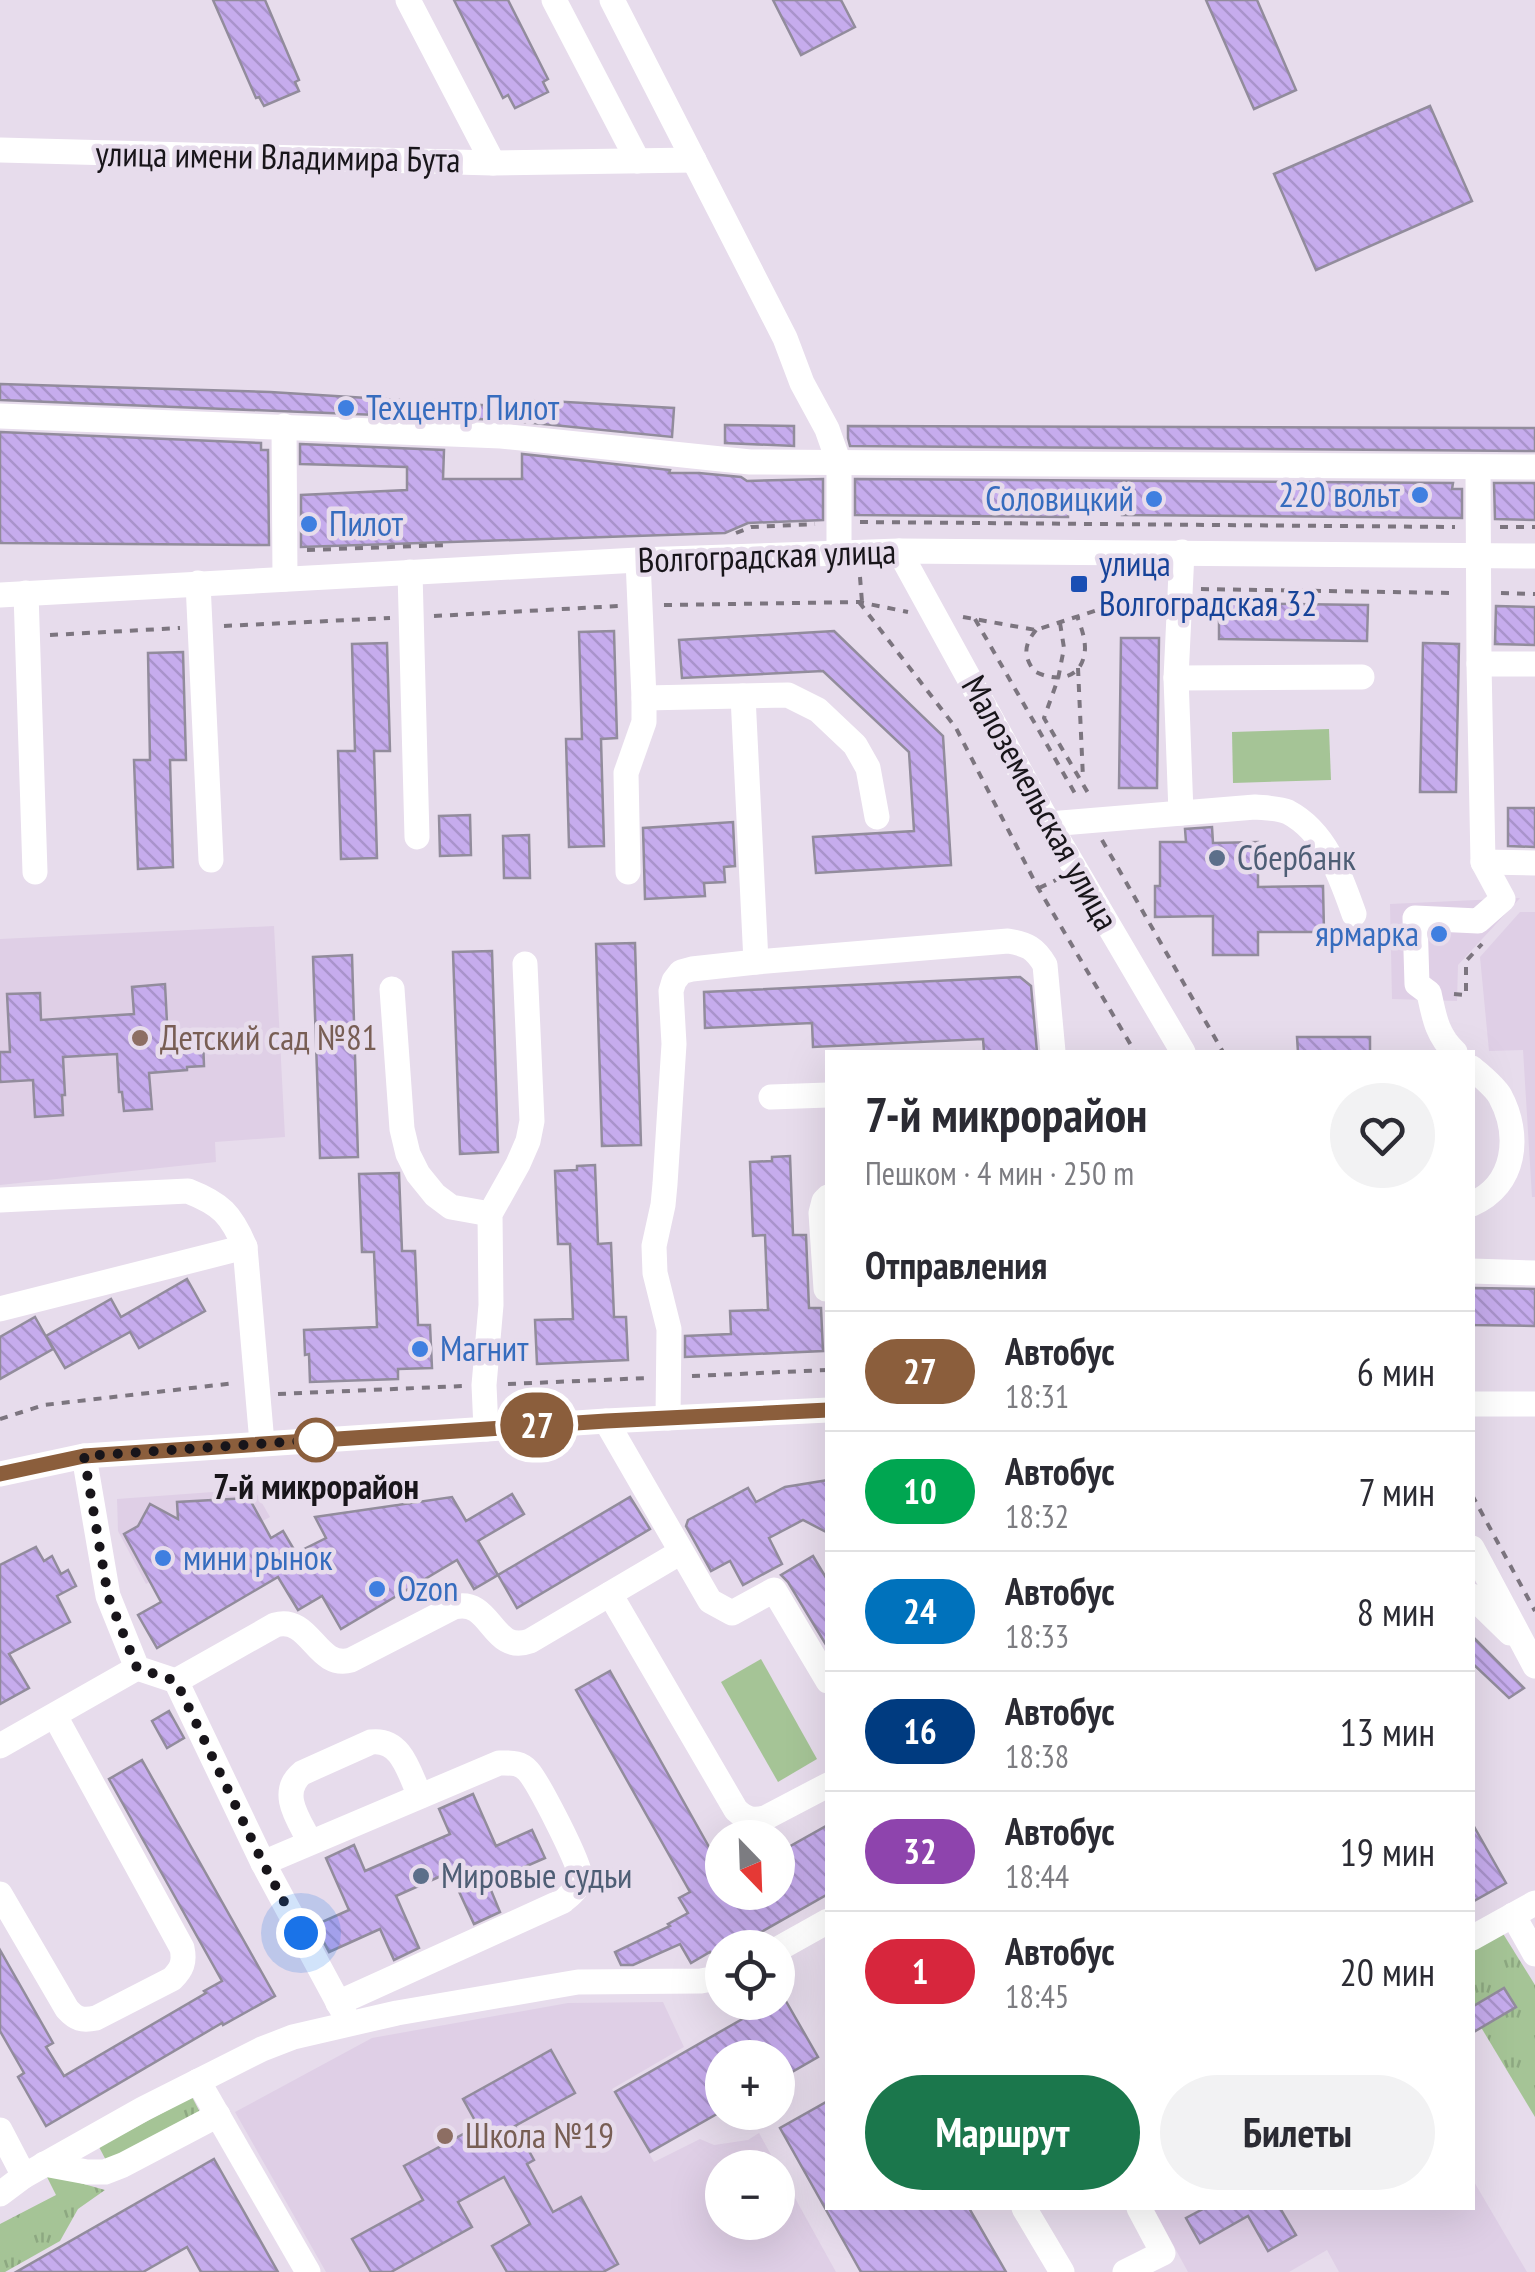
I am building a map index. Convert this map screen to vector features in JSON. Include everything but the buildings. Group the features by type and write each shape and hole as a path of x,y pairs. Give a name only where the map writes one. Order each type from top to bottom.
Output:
{"street":[{"name":"улица имени Владимира Бута","path":"0,150 493,162 408,0"},
{"path":"554,0 638,161"},
{"path":"612,0 785,338 826,430 839,463 839,553"},
{"path":"493,162 694,160"},
{"path":"0,416 502,436 750,462 1535,467"},
{"path":"284,426 286,579"},
{"path":"1453,1050 1437,1029 1429,993 1418,984 1415,918 1478,921 1503,900 1483,862 1478,467"},
{"name":"Волгоградская улица","path":"13,594 638,560 899,551 1535,556"},
{"name":"Малоземельская улица","path":"899,551 1049,824 1183,1050"},
{"path":"1180,813 1176,678 1182,552"},
{"path":"628,872 626,773 644,722 638,560"},
{"path":"410,572 417,837"},
{"path":"198,583 211,860"},
{"path":"13,594 27,636 34,872"},
{"path":"1478,664 1535,664"},
{"path":"1176,678 1362,677"},
{"path":"644,698 788,695 818,710 855,745 868,768 877,817"},
{"path":"743,696 756,962"},
{"path":"1049,824 1256,807 1285,811 1306,826 1339,870 1354,914"},
{"path":"1483,862 1535,862"},
{"path":"668,1418 669,1329 655,1273 654,1246 665,1184 674,1044 672,991 681,972 1008,941 1026,944 1045,965 1053,1050"},
{"path":"486,1428 490,1214 518,1164 532,1122 526,964"},
{"path":"392,989 402,1130 408,1154 435,1195 451,1207 490,1214"},
{"path":"1475,1071 1500,1095 1510,1127 1512,1157 1500,1184 1475,1203"},
{"path":"771,1097 825,1094"},
{"path":"0,1200 188,1191 216,1202 235,1223 245,1247 262,1443"},
{"path":"825,1201 821,1212 825,1274"},
{"path":"0,1309 245,1247"},
{"path":"1475,1271 1535,1274"},
{"path":"1475,1404 1535,1404"},
{"path":"0,1474 84,1456 486,1428 825,1410"},
{"path":"606,1421 710,1602 732,1613 774,1590 825,1676"},
{"path":"84,1456 108,1596 137,1668"},
{"path":"176,1681 285,1622 294,1624 325,1656 342,1663 463,1605 480,1612 502,1638 520,1645 681,1552"},
{"path":"1475,1553 1529,1657"},
{"path":"610,1594 744,1818 766,1818 825,1786"},
{"path":"1475,1599 1504,1625 1529,1657"},
{"path":"0,1746 137,1668 176,1681 263,1863 344,2014"},
{"path":"0,1894 74,2018 96,2018 181,1970 182,1948 55,1716"},
{"path":"310,1842 291,1802 293,1780 371,1742 393,1744 420,1796"},
{"path":"0,2194 34,2170 198,2082 344,2014 563,1901 576,1890 580,1876 527,1769 515,1762 499,1763 263,1863"},
{"path":"1475,1936 1524,1909 1535,1954"},
{"path":"795,1939 825,1923"},
{"path":"344,2014 397,2013 578,1982 705,1980"},
{"path":"198,2082 308,2272"},
{"path":"0,2130 34,2170 105,2172 218,2115"},
{"path":"1025,2210 1062,2272"},
{"path":"1125,2272 1169,2263 1140,2210"}],"path":[{"path":"857,522 1535,527"},
{"path":"976,619 1036,630 1124,601 1201,588 1535,594"},
{"path":"859,602 956,728 1037,886 1134,1050"},
{"path":"27,636 640,606 859,602 895,610"},
{"path":"1036,630 1026,644 1026,658 1034,671 1058,679 1066,677 1078,666 1085,650 1077,616"},
{"path":"1034,724 1044,718 1058,679 1064,648 1060,621"},
{"path":"1078,666 1083,783"},
{"path":"1044,718 1103,820"},
{"path":"1429,993 1466,995 1466,961 1492,933"},
{"path":"0,1419 44,1406 240,1382 276,1394 825,1370"},
{"path":"1475,1501 1535,1611"}],"shaded area":[{"name":"ярмарка","path":"1520,898 1458,965 1457,1001 1392,999 1390,904"},
{"path":"1520,912 1535,912 1535,1197 1523,1050 1489,1051 1480,957"},
{"name":"Детский сад №81","path":"274,926 285,1137 215,1142 216,1162 0,1185 0,939"},
{"name":"мини рынок","path":"254,1489 270,1517 146,1584 118,1531 117,1499"},
{"name":"Школа №19","path":"663,2002 684,2047 612,2089 654,2162 700,2139 714,2145 748,2140 759,2133 768,2150 705,2150 705,2240 795,2240 795,2198 836,2272 326,2272 235,2112 372,2038 568,2003"},
{"path":"1475,2183 1527,2272 1339,2272 1327,2250 1289,2272 1188,2272 1154,2210 1475,2210"}],"green space":[{"path":"1329,729 1331,780 1233,783 1232,732"},
{"path":"761,1659 817,1759 778,1782 721,1682"},
{"path":"1502,1932 1535,1985 1535,2117 1475,2017 1475,1949"},
{"path":"192,2097 202,2116 109,2166 99,2147"},
{"path":"45,2173 105,2190 78,2209 60,2241 0,2272 0,2224 56,2195"}],"bus line":[{"name":"27","path":"0,1474 84,1456 825,1410"}],"place":[{"name":"Техцентр Пилот","path":"346,408"},
{"name":"220 вольт","path":"1420,495"},
{"name":"Соловицкий","path":"1154,499"},
{"name":"Пилот","path":"309,524"},
{"name":"улица Волгоградская 32","path":"1079,584"},
{"name":"Сбербанк","path":"1217,858"},
{"name":"ярмарка","path":"1439,934"},
{"name":"Детский сад №81","path":"140,1038"},
{"name":"Магнит","path":"420,1349"},
{"name":"7-й микрорайон","path":"316,1440"},
{"name":"мини рынок","path":"163,1558"},
{"name":"Ozon","path":"377,1589"},
{"name":"Мировые судьи","path":"421,1876"},
{"name":"Школа №19","path":"445,2136"}],"route":[{"path":"301,1933 176,1681 137,1668 108,1596 84,1456 316,1440"}]}
